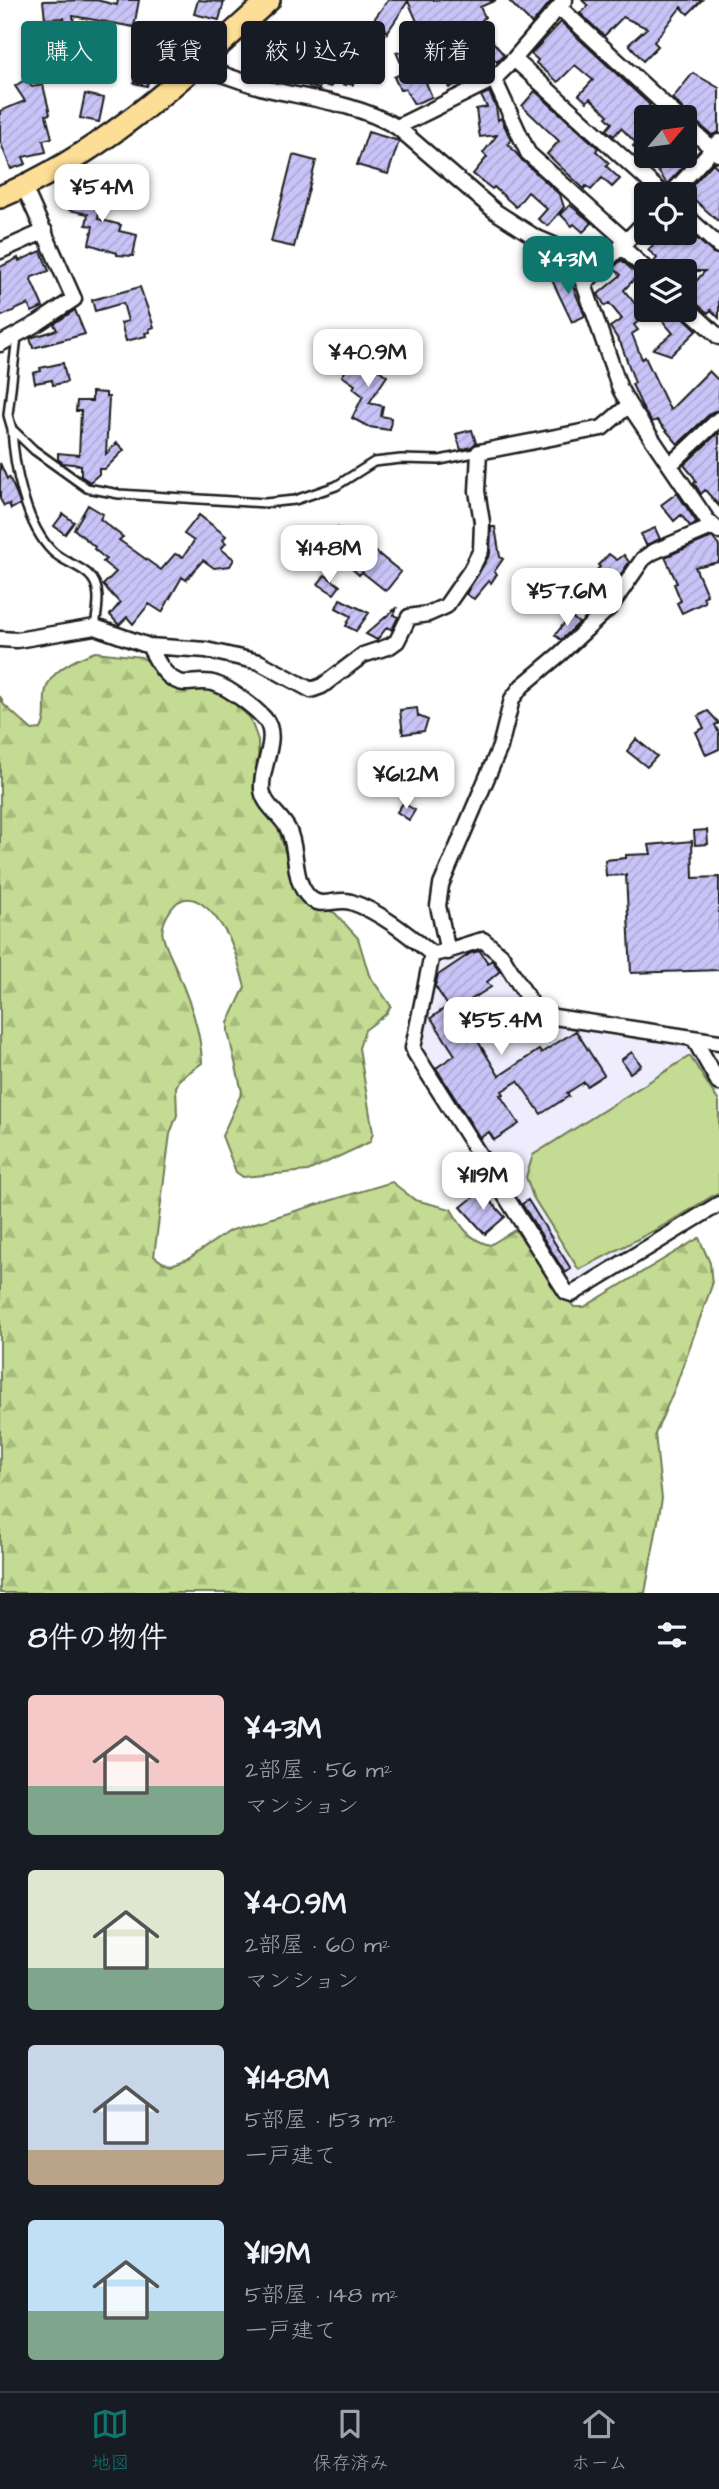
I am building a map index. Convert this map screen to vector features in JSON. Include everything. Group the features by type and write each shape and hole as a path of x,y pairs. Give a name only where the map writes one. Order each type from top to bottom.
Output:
{"main road":[{"path":"227,38 270,0"},
{"path":"0,197 24,187 103,140 173,84"}],"street":[{"path":"495,78 562,4 666,105"},
{"path":"514,59 650,182"},
{"path":"227,75 266,89 361,110 397,127 496,212 534,237 554,245 575,265 620,389 629,405 716,528 653,552 643,559 610,607 522,686 512,699 500,747 441,885 438,906 448,952"},
{"path":"495,81 528,153 637,259"},
{"path":"397,127 484,84"},
{"path":"683,182 717,149 697,133"},
{"path":"0,344 74,299 24,187"},
{"path":"697,226 719,246"},
{"path":"0,251 45,231"},
{"path":"584,285 634,234"},
{"path":"697,316 719,337"},
{"path":"0,639 18,640 95,627 149,646 206,650 258,662 311,691 322,686 363,655 397,641 408,617 428,614 446,606 471,570 481,550 482,522 477,491 479,452 602,428 629,405"},
{"path":"670,466 719,419"},
{"path":"149,646 162,669 176,681 216,684 227,689 265,719 271,737 262,776 262,791 264,798 287,827 301,887 307,896 323,904 352,902 396,926 432,954 448,952 482,940 502,955 534,1008 548,1016 719,1042"},
{"path":"432,954 413,1048 566,1292 572,1294 719,1204"},
{"path":"694,1039 719,1083"}],"lane":[{"path":"17,335 8,415 12,429 13,459 36,526 52,551 90,575 96,586 99,597 95,627"},
{"path":"12,429 34,450 87,488 119,494 265,503 295,500 336,486 374,462 401,459 440,460 479,452"}],"shaded area":[{"path":"481,944 493,954 535,1020 685,1043 719,1097 719,1195 571,1287 419,1048 436,961"}],"green space":[{"path":"95,652 141,657 181,682 229,697 250,718 258,740 259,789 279,831 293,879 318,906 335,913 358,938 369,975 391,1006 386,1014 365,1030 359,1048 373,1133 370,1142 308,1171 243,1177 236,1172 222,1136 242,1092 228,1023 245,987 231,942 216,918 192,899 183,899 175,905 167,916 162,934 193,1013 202,1063 180,1079 176,1087 177,1115 170,1134 154,1256 171,1265 188,1259 229,1231 392,1182 415,1200 451,1209 466,1232 483,1243 490,1245 515,1230 574,1307 584,1307 699,1238 710,1263 712,1285 675,1388 655,1434 662,1499 645,1593 0,1593 0,696 4,705 32,730 41,729 45,717 45,695 51,679 71,662"},
{"path":"690,1056 719,1102 719,1192 661,1227 579,1270 533,1197 526,1177 533,1155"}],"building":[{"path":"96,0 117,5 118,0 139,0 135,21 131,21 131,26 117,24 117,21 73,16 74,21 64,21 64,18 45,19 43,1"},
{"path":"198,0 224,2 219,20 194,14"},
{"path":"388,0 496,0 480,7 485,17 481,21 417,21 408,1 387,33 385,21 373,21"},
{"path":"508,0 552,0 532,24"},
{"path":"582,0 702,0 688,14 681,7 654,42 658,46 643,61 629,44 647,28 623,17 604,36 580,13 588,6"},
{"path":"561,22 650,105 634,105 634,141 621,128 614,136 606,130 612,123 606,117 608,115 590,98 587,102 579,95 593,80 575,65 558,82 536,63 538,60 531,54"},
{"path":"495,44 504,55 497,62 495,60"},
{"path":"693,73 719,88 719,132 712,135 697,122 697,105 679,105 673,98"},
{"path":"399,75 399,84 427,84 432,97 414,104 405,89 400,90 394,77"},
{"path":"21,82 32,87 43,85 52,138 43,140 46,152 23,157 26,164 11,169 0,141 0,111 25,101 15,86"},
{"path":"303,84 321,84 319,89"},
{"path":"535,91 598,148 596,151 609,163 606,166 620,179 612,187 602,178 591,190 586,186 584,189 547,154 559,141 522,106"},
{"path":"489,92 498,120 501,118 511,140 508,144 560,195 564,207 548,226 538,219 547,209 528,192 516,207 494,187 492,189 473,174 487,157 483,153 497,135 480,137 479,132 476,109 487,107 481,96"},
{"path":"85,94 104,98 99,122 80,118"},
{"path":"368,132 399,141 388,174 357,165"},
{"path":"293,155 316,161 294,247 271,242"},
{"path":"713,163 719,169 719,222 697,202 695,182"},
{"path":"656,168 682,168 669,182 666,182"},
{"path":"74,187 101,193 98,219 121,225 119,231 137,235 133,256 117,255 89,244 93,226 86,225 88,214 69,210"},
{"path":"570,205 592,223 583,232 560,214"},
{"path":"607,237 612,242 592,262 589,255"},
{"path":"697,239 719,255 719,318 711,310 708,313 697,304 697,280 705,271 697,271 697,259 656,259 648,250 653,245 697,245"},
{"path":"41,251 49,271 32,277 31,280 43,307 32,312 28,304 0,317 0,267"},
{"path":"621,260 634,271 634,279 624,290 634,302 634,322 638,322 634,325 638,330 632,334 642,359 645,357 670,410 709,371 719,381 719,410 712,412 678,444 657,420 652,422 644,411 632,384 635,383 621,344 610,327 622,319 609,303 605,306 598,294 621,275 613,268"},
{"path":"567,272 585,316 572,322 551,278"},
{"path":"140,287 154,327 145,333 146,336 126,341 121,323 128,321 123,303 95,311 92,300"},
{"path":"75,310 85,334 33,348 30,338 57,330 54,324"},
{"path":"663,322 689,322 697,330 671,355 653,349 673,333"},
{"path":"362,348 385,364 380,371 387,376 369,403 383,406 381,416 391,418 390,430 369,427 352,418 363,396 353,388 355,385 342,376"},
{"path":"63,363 67,382 53,385 52,380 35,383 33,373 41,371 40,368"},
{"path":"92,392 106,393 106,397 109,397 106,454 117,443 124,450 105,469 99,469 99,474 90,482 81,476 81,465 63,463 58,459 58,453 79,455 81,411 76,411 77,401 92,401"},
{"path":"472,430 476,443 461,450 456,434"},
{"path":"719,432 719,506 705,490 701,494 694,483 694,477 684,465"},
{"path":"0,463 20,504 11,509 9,504 4,506 0,499"},
{"path":"677,493 697,523 690,526 681,515 674,521 661,505"},
{"path":"88,505 103,514 100,519 123,537 119,540 161,570 175,554 183,557 194,541 184,534 199,515 226,536 223,540 226,543 221,549 234,559 230,566 214,568 203,560 186,580 182,577 162,612 149,604 133,624 127,617 119,625 110,615 120,603 103,585 116,572 103,562 106,559 95,547 74,529"},
{"path":"63,514 74,522 65,534 54,526"},
{"path":"491,527 495,527 500,557 503,559 494,572 497,574 491,583 489,581 474,599 466,594 490,554"},
{"path":"338,528 361,550 366,544 401,572 386,591 362,572 359,575 344,561 340,566 318,544"},
{"path":"655,528 660,539 646,545 641,534"},
{"path":"712,537 719,546 719,562 695,567 707,595 703,597 705,602 682,613 677,603 681,601 674,584 677,583 665,557"},
{"path":"609,554 617,560 624,555 629,562 603,601 595,608 609,589 593,574"},
{"path":"325,575 340,586 334,594 318,584"},
{"path":"340,599 369,613 356,631 346,626 351,616 336,608"},
{"path":"397,607 394,615 398,617 392,630 387,627 377,640 366,634"},
{"path":"570,616 579,623 561,640 555,635"},
{"path":"417,708 418,716 428,720 424,731 403,734 400,710"},
{"path":"708,711 719,723 715,725 719,733 719,749 706,755 696,732 704,728 698,716"},
{"path":"636,739 657,756 647,767 627,751"},
{"path":"403,803 415,810 409,820 397,812"},
{"path":"707,830 708,844 695,845 694,831"},
{"path":"692,841 693,878 719,877 719,970 631,973 626,875 606,876 605,860 626,858 626,855 651,854 649,845"},
{"path":"480,951 488,963 492,960 500,971 487,982 491,987 458,1008 499,1076 539,1050 541,1053 576,1031 604,1075 587,1086 584,1082 567,1093 569,1096 541,1114 518,1081 500,1095 519,1124 494,1140 489,1132 480,1138 436,1068 455,1055 431,1018 448,1006 435,986 438,975 471,953"},
{"path":"632,1052 641,1065 630,1073 621,1060"},
{"path":"481,1191 505,1217 485,1234 461,1207"},
{"path":"528,1200 571,1269 565,1273 522,1204"}]}
